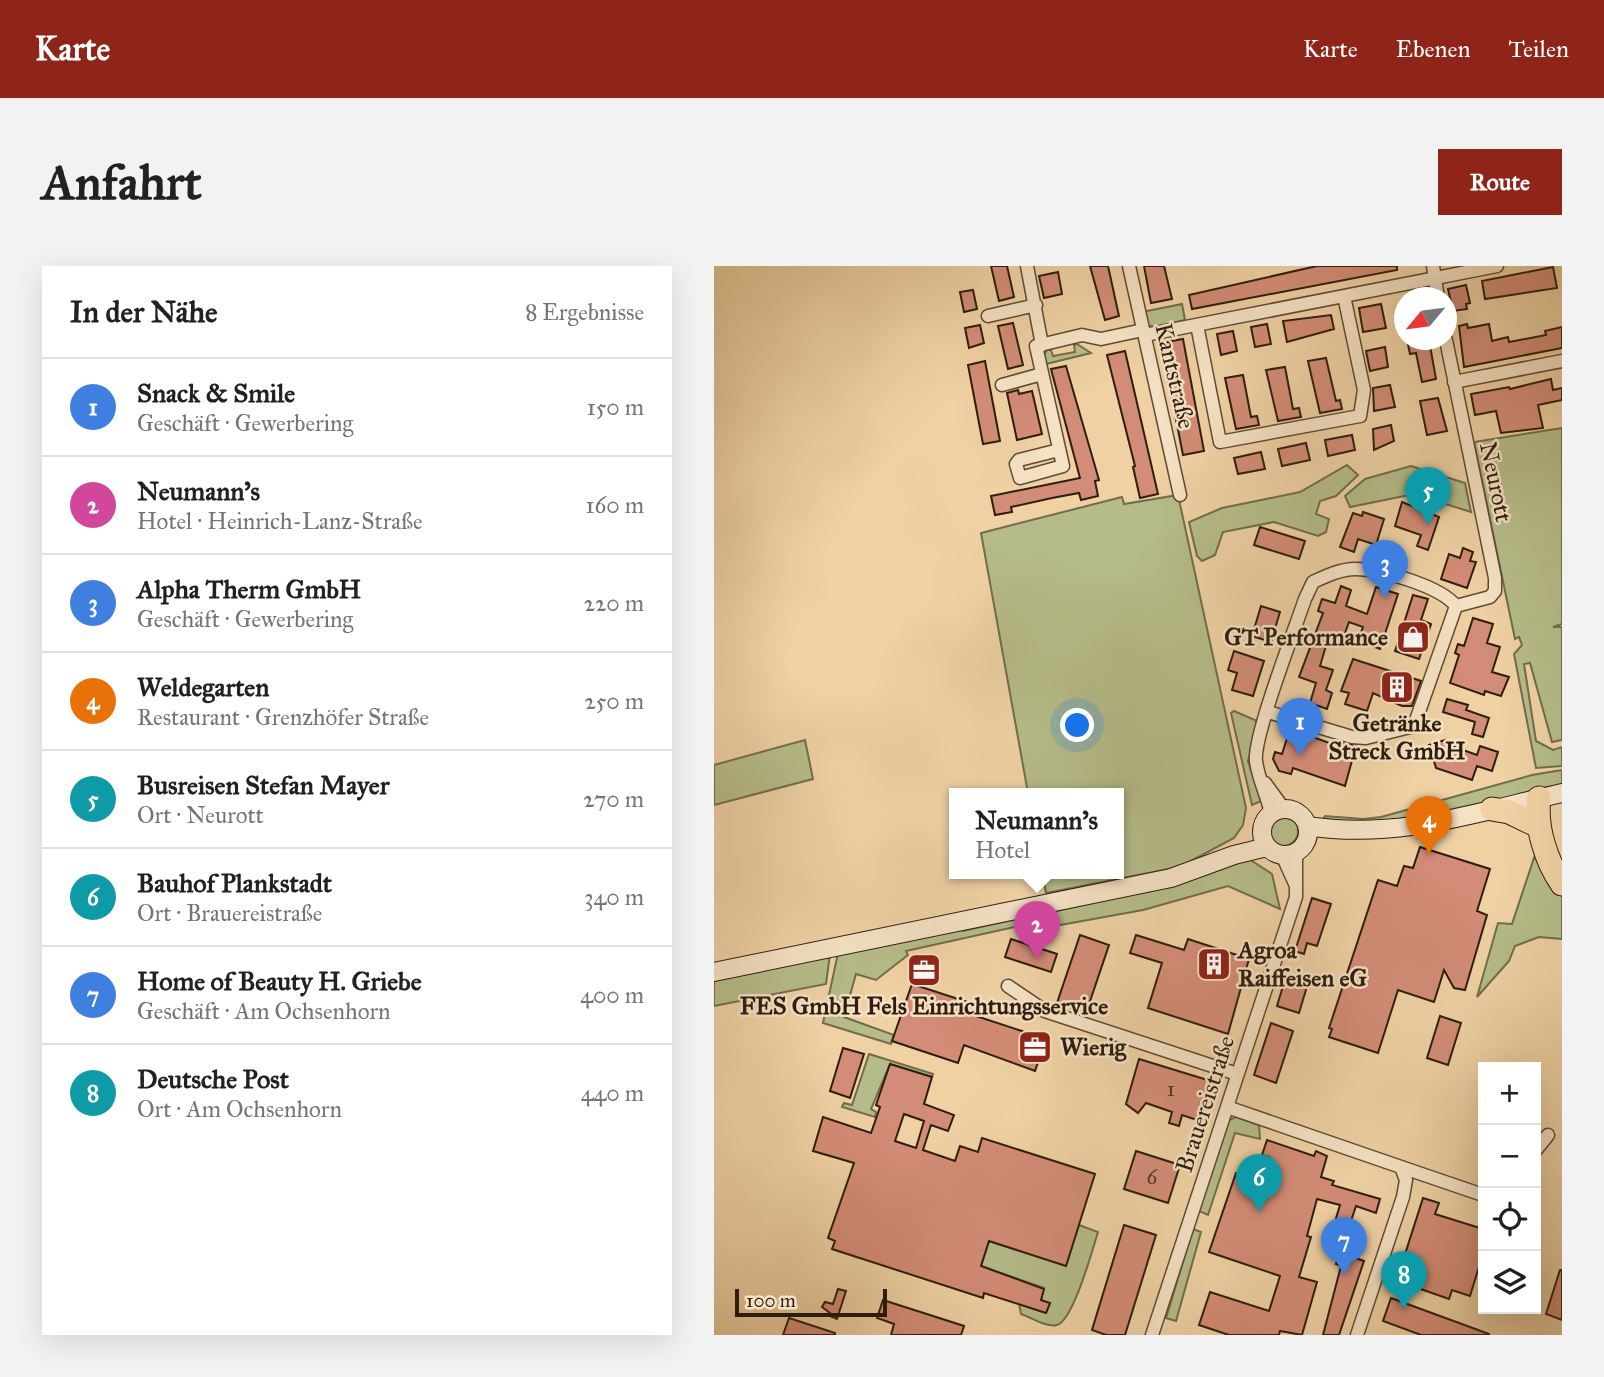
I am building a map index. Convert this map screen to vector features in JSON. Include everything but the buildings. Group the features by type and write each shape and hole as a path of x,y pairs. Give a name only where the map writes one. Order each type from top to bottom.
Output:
{"highway":[{"path":"1550,796 1538,826 1553,868 1562,884"},
{"path":"1550,796 1557,853 1562,867"},
{"path":"1492,809 1510,812 1538,826"}],"street":[{"path":"1027,266 1042,345"},
{"name":"Kantstraße","path":"1129,266 1180,495"},
{"path":"1059,450 1019,460 1016,464 1015,480 1060,469 1059,450 1036,346 1082,335 1101,339 1197,324 1344,296 1434,272 1497,266"},
{"path":"1197,324 1220,442 1360,416 1364,390 1344,296"},
{"path":"988,316 1036,305"},
{"name":"Neurott","path":"1448,350 1495,578 1494,591 1490,597 1457,606"},
{"path":"1454,382 1562,361"},
{"path":"1002,385 1042,374"},
{"path":"1268,712 1352,737 1366,738 1414,726 1457,606 1447,594 1389,575 1355,569 1313,582 1268,712 1256,751 1261,777 1277,811"},
{"path":"714,972 1171,878 1234,855 1337,831 1388,831 1550,796"},
{"path":"1277,811 1298,813 1287,843 1263,823 1277,811"},
{"name":"Brauereistraße","path":"1152,1335 1291,912 1297,886 1287,843"},
{"path":"1008,986 1045,1011 1237,1074"},
{"path":"1227,1107 1478,1193"},
{"path":"1541,1144 1548,1135"},
{"path":"1357,1335 1403,1197 1406,1180 1401,1167"}],"green space":[{"path":"1182,304 1185,320 1155,327 1147,325 1142,312"},
{"path":"1077,344 1091,353 1046,364 1044,355 1047,350 1051,350 1053,356 1075,352 1074,345"},
{"path":"1562,428 1562,624 1553,627 1562,627 1562,740 1552,742 1530,663 1524,664 1536,741 1553,750 1562,747 1562,766 1536,768 1514,654 1522,645 1519,637 1515,639 1474,442"},
{"path":"1347,465 1358,475 1336,496 1320,501 1316,514 1329,519 1326,532 1318,536 1274,522 1223,532 1215,555 1202,561 1197,556 1189,522 1222,508 1300,492"},
{"path":"1411,466 1465,483 1471,512 1414,494 1350,507 1345,496 1365,479"},
{"path":"1178,495 1246,808 1243,825 1234,838 1174,868 1124,878 1124,788 1027,788 981,533 1122,497 1124,504"},
{"path":"1234,711 1255,720 1258,726 1248,761 1261,801 1252,805 1231,713"},
{"path":"805,740 813,779 714,805 714,765"},
{"path":"1562,770 1562,785 1380,825 1323,819 1325,816 1363,819 1381,817 1532,775"},
{"path":"1283,816 1293,821 1298,831 1293,841 1283,846 1273,841 1268,831 1273,821"},
{"path":"1537,849 1562,895 1562,939 1539,937 1515,946 1509,961 1477,997 1498,923 1512,924"},
{"path":"1249,859 1272,874 1280,909 1228,886 1143,910 1044,928 1049,913 1202,876"},
{"path":"1043,879 1118,879 1046,893"},
{"path":"1034,915 1039,919 1033,923 906,951 908,955 876,980 856,974 844,1017 894,1035 891,1044 823,1023 838,953 964,927 963,931"},
{"path":"830,954 826,984 714,1006 714,977"},
{"path":"869,1054 933,1074 932,1077 890,1064 871,1109 876,1112 875,1117 842,1107 844,1103 852,1105"},
{"path":"1236,1117 1259,1125 1260,1139 1235,1133 1208,1215 1199,1211 1229,1120"},
{"path":"1079,1225 1098,1232 1075,1299 1063,1321 1057,1325 1044,1324 1021,1314 1019,1304 1046,1313 1050,1303 1041,1300 1044,1288 981,1266 989,1241 1066,1266"},
{"path":"1193,1229 1201,1232 1176,1321 1166,1318"}],"place":[{"name":"Busreisen Stefan Mayer","path":"1428,525"},
{"name":"Alpha Therm GmbH","path":"1385,598"},
{"name":"GT Performance","path":"1413,637"},
{"name":"Getränke Streck GmbH","path":"1397,687"},
{"name":"Snack & Smile","path":"1300,756"},
{"name":"Weldegarten","path":"1429,854"},
{"name":"Neumann’s","path":"1037,959"},
{"name":"Agroa Raiffeisen eG","path":"1214,964"},
{"name":"FES GmbH Fels Einrichtungsservice","path":"924,970"},
{"name":"Wierig","path":"1035,1047"},
{"name":"Bauhof Plankstadt","path":"1259,1212"},
{"name":"Home of Beauty H. Griebe","path":"1344,1275"},
{"name":"Deutsche Post","path":"1404,1309"}]}
